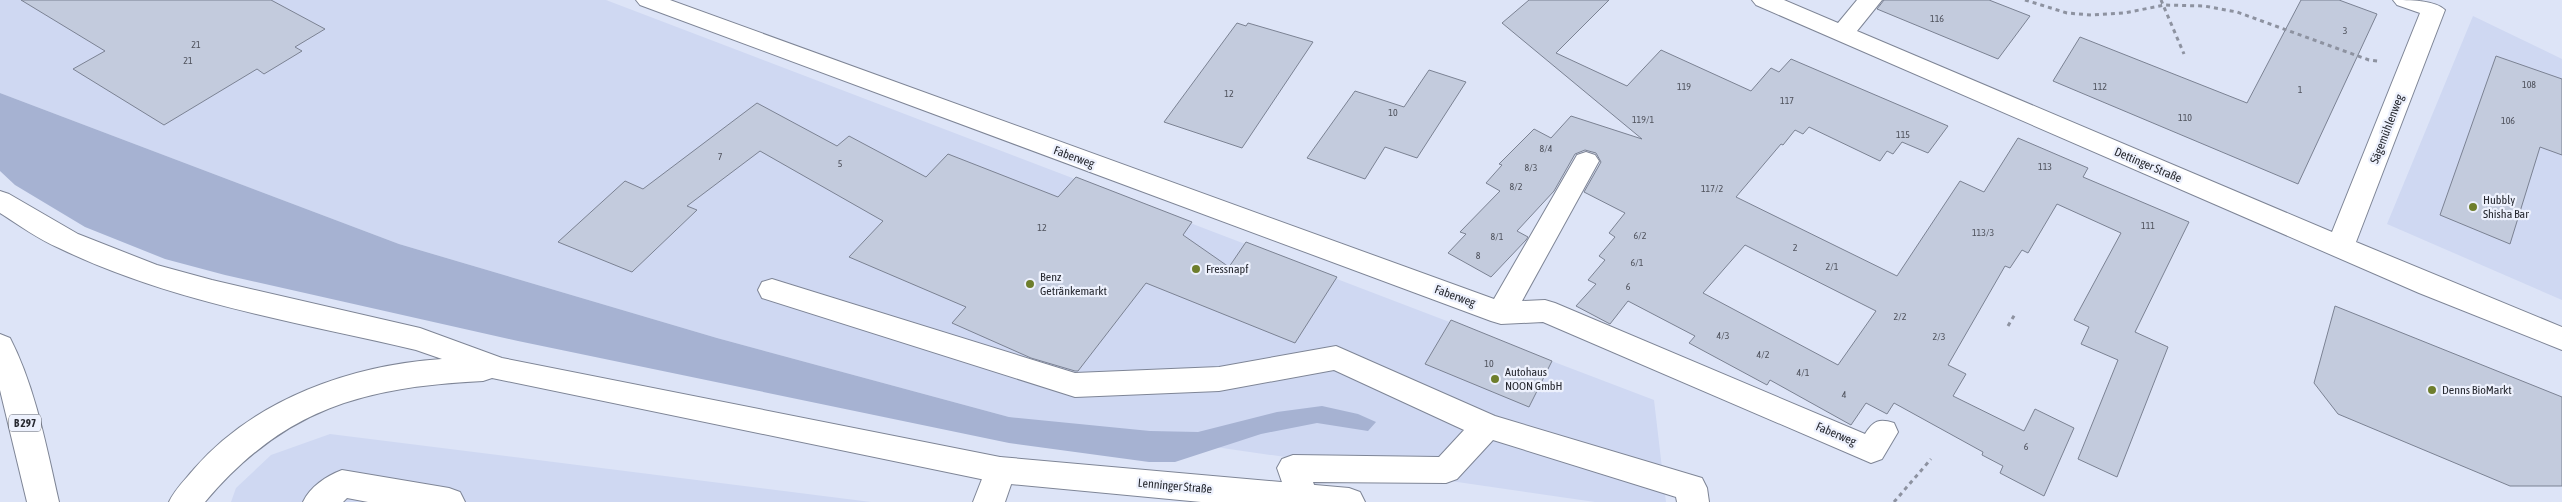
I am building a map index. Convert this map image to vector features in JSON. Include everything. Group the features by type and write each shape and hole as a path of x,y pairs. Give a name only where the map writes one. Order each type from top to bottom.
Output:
{"street":[{"name":"Faberweg","path":"648,0 1501,313 1545,311 1871,450 1883,432"},
{"name":"Dettinger Straße","path":"1764,0 2340,248 2562,339"},
{"path":"1842,33 1870,0"},
{"name":"Sägemühlenweg","path":"2340,248 2433,10 2405,0"},
{"path":"1501,313 1586,161"},
{"path":"0,201 68,241 150,273 212,291 420,339 500,369"},
{"path":"772,290 1075,385 1219,379 1336,358 1487,426 1691,488 1692,502"},
{"name":"Dettinger Straße","path":"2534,328 2562,344"},
{"name":"B 297","path":"0,346 12,377 31,443 43,502"},
{"path":"185,502 201,480 258,429 314,398 384,378 435,370 500,369"},
{"name":"Lenninger Straße","path":"500,369 1000,470 1349,502"},
{"path":"1303,498 1293,468 1446,470 1487,426"},
{"path":"989,502 1000,470"},
{"path":"318,502 342,484 449,502"}],"path":[{"path":"2025,0 2068,13 2091,15 2124,13 2165,5 2204,6 2237,12 2409,73"},
{"path":"2162,0 2184,54"},
{"path":"2008,326 2015,314"},
{"path":"1894,502 1931,459"}],"shaded area":[{"path":"0,0 606,0 1654,400 1666,502 1595,502 1009,417 717,338 399,244 0,93"},
{"path":"2473,16 2562,59 2562,300 2387,224"},
{"path":"0,93 399,244 717,338 1009,417 1150,431 1198,432 1277,412 1322,406 1358,414 1376,422 1368,431 1317,423 1261,434 1175,462 1149,462 1009,443 518,341 225,275 165,259 85,227 15,185 0,171"},
{"path":"330,434 871,502 231,502 236,488 271,455"}],"building":[{"path":"21,0 271,0 325,29 295,47 302,51 264,74 257,69 164,125 73,69 105,51"},
{"path":"1529,0 1609,0 1556,53 1627,86 1661,50 1751,91 1771,68 1779,72 1791,59 1948,126 1928,153 1902,142 1893,154 1887,151 1880,161 1809,127 1803,134 1795,130 1736,197 1897,276 1960,181 1984,192 2018,138 2088,168 2083,177 2189,222 2135,332 2168,347 2117,477 2078,459 2118,360 2081,344 2089,327 2074,320 2121,233 2057,204 2028,253 2022,250 2010,268 2005,266 1948,365 1966,374 1953,396 2024,431 2035,409 2074,428 2044,496 2000,473 2003,466 1982,455 1983,452 1894,403 1887,414 1866,403 1851,425 1770,380 1767,385 1689,343 1695,336 1628,301 1610,324 1576,306 1596,284 1588,280 1605,260 1599,256 1615,237 1609,233 1625,213 1584,192 1601,162 1596,153 1585,150 1575,154 1554,191 1517,231 1528,237 1526,240 1491,277 1448,253 1466,234 1460,232 1500,191 1486,183 1502,165 1499,164 1534,129 1551,138 1571,116 1642,139 1502,23","holes":["1745,245 1876,311 1838,365 1703,293"]},
{"path":"1884,0 1989,0 2030,16 1998,59 1877,9"},
{"path":"2301,0 2339,0 2377,14 2298,184 2053,81 2080,37 2247,103"},
{"path":"1237,23 1246,26 1248,23 1313,42 1242,148 1164,122"},
{"path":"2496,56 2562,79 2562,155 2540,147 2510,244 2440,215"},
{"path":"1429,70 1466,82 1417,158 1385,147 1365,179 1307,158 1355,91 1404,107"},
{"path":"757,103 837,146 849,136 926,177 948,154 1058,197 1076,177 1192,222 1183,235 1229,267 1246,242 1337,277 1295,343 1146,283 1078,371 1075,371 1031,358 952,323 966,307 849,257 883,221 760,151 687,206 697,210 632,272 558,242 625,181 643,189"},
{"name":"Denns BioMarkt","path":"2335,306 2562,397 2562,486 2510,486 2338,414 2314,383"},
{"path":"1451,320 1552,361 1529,407 1425,364"}],"place":[{"name":"Hubbly Shisha Bar","path":"2473,207"},
{"name":"Fressnapf","path":"1196,269"},
{"name":"Benz Getränkemarkt","path":"1030,284"},
{"name":"Autohaus NOON GmbH","path":"1495,379"},
{"name":"Denns BioMarkt","path":"2432,390"}]}
